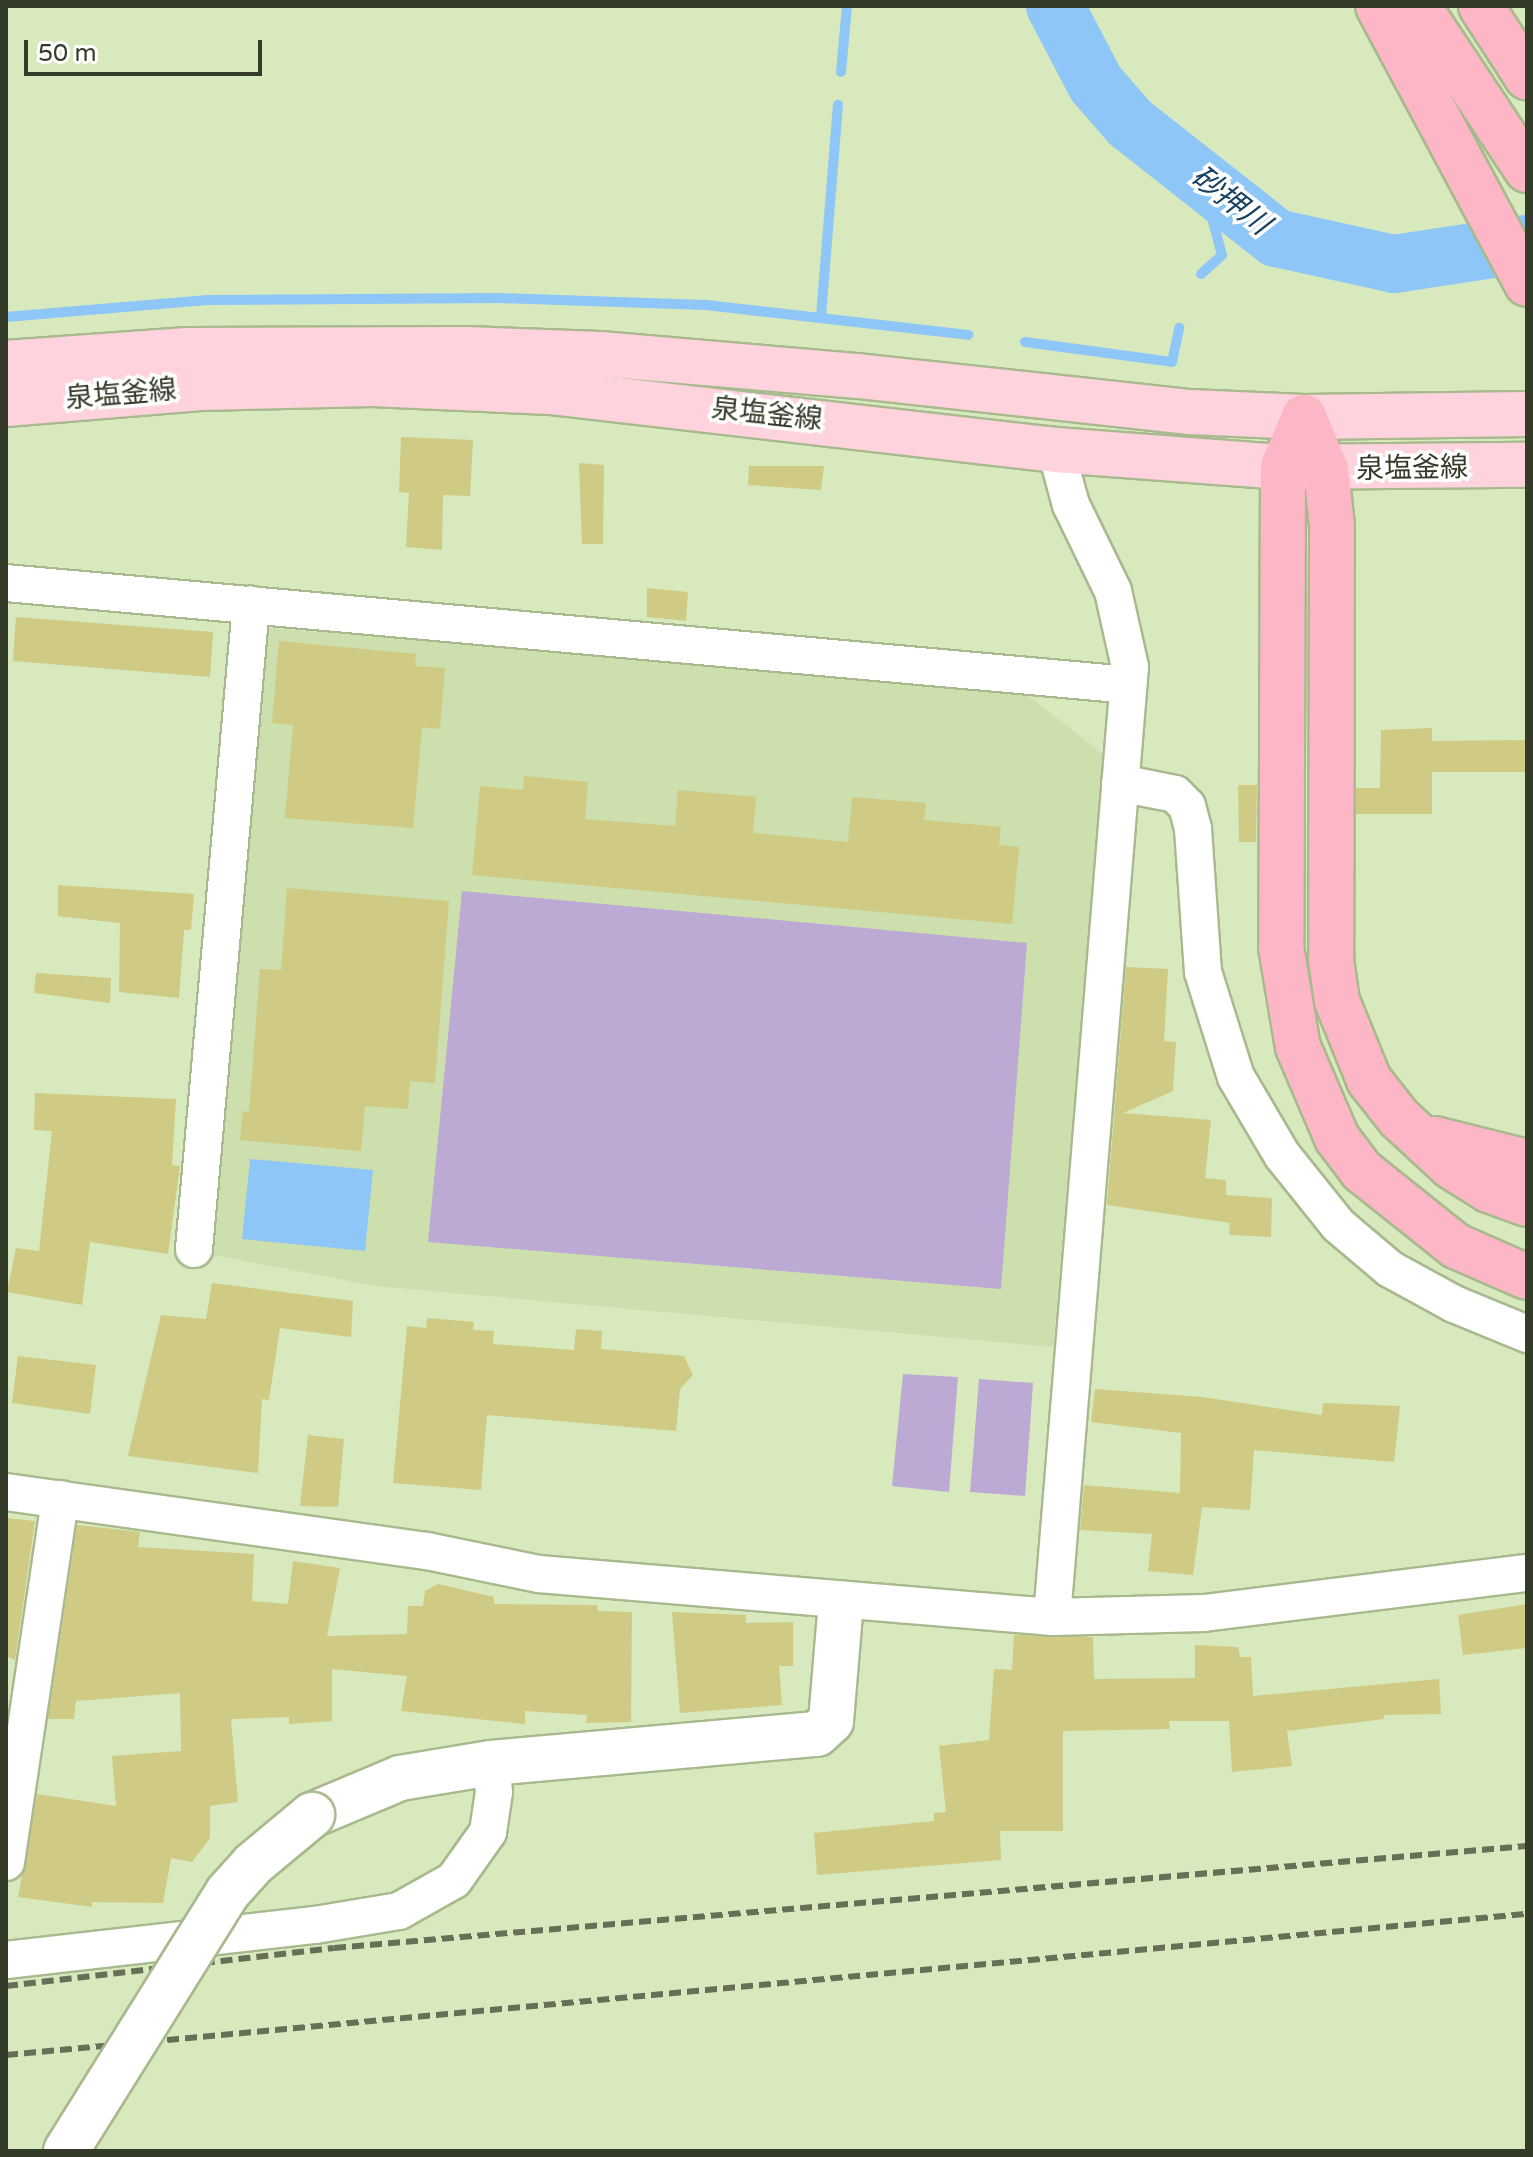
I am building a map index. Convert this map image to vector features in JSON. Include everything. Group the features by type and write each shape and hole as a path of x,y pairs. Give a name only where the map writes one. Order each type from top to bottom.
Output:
{"highway":[{"path":"1378,6 1527,284"},
{"path":"1418,6 1527,170"},
{"path":"1481,6 1527,77"},
{"path":"1304,417 1283,467 1281,947 1286,999 1315,1095 1337,1138 1362,1171 1422,1224 1491,1265 1527,1277"},
{"path":"1304,417 1326,470 1332,526 1331,959 1350,1041 1369,1080 1399,1118 1452,1167 1489,1190 1527,1204"},
{"path":"1399,1118 1464,1149 1527,1162"},
{"path":"1422,1224 1497,1258 1527,1264"}],"main road":[{"name":"泉塩釜線","path":"6,363 321,347 600,354 858,376 1057,402 1304,417 1527,414"},
{"name":"泉塩釜線","path":"6,404 200,388 357,385 550,392 1056,450 1283,467 1326,470 1527,465"}],"street":[{"path":"1052,1617 1130,667 1113,591 1071,505 1056,450"},
{"path":"6,583 1128,685"},
{"path":"194,1249 251,605"},
{"path":"1120,783 1175,794 1187,806 1193,829 1203,972 1236,1077 1282,1155 1338,1225 1390,1269 1454,1304 1527,1334"},
{"path":"6,1492 427,1551 539,1574 841,1603 1052,1617 1204,1613 1527,1573"},
{"path":"6,1862 60,1499"},
{"path":"66,2151 228,1892 253,1864 312,1815 400,1778 491,1763 817,1734 831,1721 841,1603"},
{"path":"6,1960 315,1925 399,1911 454,1880 488,1832 494,1792 491,1763"}],"shaded area":[{"path":"268,628 1017,687 1104,755 1053,1347 376,1286 214,1255"},
{"path":"462,891 1027,943 1001,1289 428,1242"},
{"path":"903,1374 958,1377 949,1492 892,1486"},
{"path":"979,1379 1033,1383 1025,1496 970,1492"}],"water":[{"path":"250,1159 373,1170 365,1251 242,1239"}],"building":[{"path":"401,437 473,440 470,496 443,495 442,550 406,547 409,493 399,492"},
{"path":"579,463 604,465 603,544 582,544"},
{"path":"749,466 824,466 821,490 748,485"},
{"path":"647,588 688,592 686,621 647,617"},
{"path":"16,617 213,632 210,677 13,661"},
{"path":"279,641 416,654 415,666 445,668 440,729 422,727 413,828 285,818 293,725 272,723"},
{"path":"1432,728 1432,741 1527,740 1527,772 1432,772 1432,814 1356,814 1356,788 1380,788 1381,730"},
{"path":"524,776 588,782 585,819 675,826 678,790 756,797 753,833 848,842 852,797 926,803 924,820 1001,827 999,845 1019,847 1012,924 472,875 480,786 523,790"},
{"path":"1238,785 1257,785 1256,842 1239,842"},
{"path":"58,885 194,894 191,930 184,930 179,998 119,992 120,923 58,916"},
{"path":"287,888 449,901 435,1083 410,1081 408,1109 365,1106 361,1151 240,1140 243,1111 249,1112 260,969 281,970"},
{"path":"1126,967 1168,969 1164,1041 1176,1042 1173,1091 1123,1113 1211,1120 1205,1178 1226,1180 1226,1195 1272,1198 1271,1237 1229,1235 1230,1223 1107,1205"},
{"path":"36,973 111,978 110,1003 34,993"},
{"path":"35,1093 176,1099 172,1165 180,1166 168,1254 90,1242 82,1305 7,1292 16,1248 39,1251 52,1131 34,1130"},
{"path":"212,1283 353,1301 351,1337 280,1328 269,1400 262,1399 258,1473 128,1456 161,1315 206,1319"},
{"path":"427,1318 474,1322 473,1330 494,1331 493,1344 574,1350 576,1329 602,1331 601,1349 684,1356 693,1375 680,1389 676,1431 487,1415 481,1490 393,1483 407,1326 426,1328"},
{"path":"18,1356 96,1365 90,1414 12,1403"},
{"path":"1095,1389 1202,1397 1322,1415 1323,1403 1400,1406 1394,1462 1254,1450 1250,1510 1202,1507 1193,1575 1148,1571 1152,1534 1080,1530 1084,1485 1180,1493 1181,1433 1091,1422"},
{"path":"308,1435 344,1439 338,1507 300,1506"},
{"path":"6,1518 35,1521 15,1660 6,1656"},
{"path":"77,1525 140,1532 138,1547 254,1554 252,1601 288,1604 293,1561 340,1568 327,1636 407,1634 408,1606 423,1606 425,1591 438,1584 494,1597 494,1604 597,1605 598,1611 632,1612 631,1722 586,1723 587,1715 525,1711 525,1724 401,1711 407,1676 332,1669 332,1721 289,1724 289,1717 231,1719 238,1802 210,1806 210,1838 192,1862 171,1858 163,1903 92,1902 92,1907 18,1897 37,1794 116,1806 112,1756 181,1751 180,1693 76,1701 74,1719 48,1719"},
{"path":"1527,1604 1527,1648 1463,1655 1458,1615"},
{"path":"672,1612 746,1615 746,1623 793,1622 793,1666 779,1666 782,1705 680,1713"},
{"path":"1014,1635 1093,1637 1094,1679 1195,1678 1195,1645 1238,1647 1240,1657 1251,1657 1253,1696 1439,1679 1441,1714 1384,1715 1384,1719 1287,1731 1292,1766 1232,1772 1229,1721 1169,1721 1170,1729 1063,1731 1063,1831 1000,1831 1001,1860 817,1875 814,1833 934,1821 934,1813 946,1812 939,1746 989,1740 994,1669 1012,1670"}],"waterway":[{"path":"841,72 847,6"},
{"name":"砂押川","path":"1055,6 1096,84 1130,123 1276,238 1394,264 1527,244"},
{"path":"821,316 838,105"},
{"path":"1201,274 1222,255 1202,181"},
{"path":"6,317 207,300 498,298 706,305 968,335"},
{"path":"1025,342 1172,362 1179,328"}],"railway":[{"path":"6,1986 334,1948 1527,1846"},
{"path":"6,2055 1527,1914"}]}
